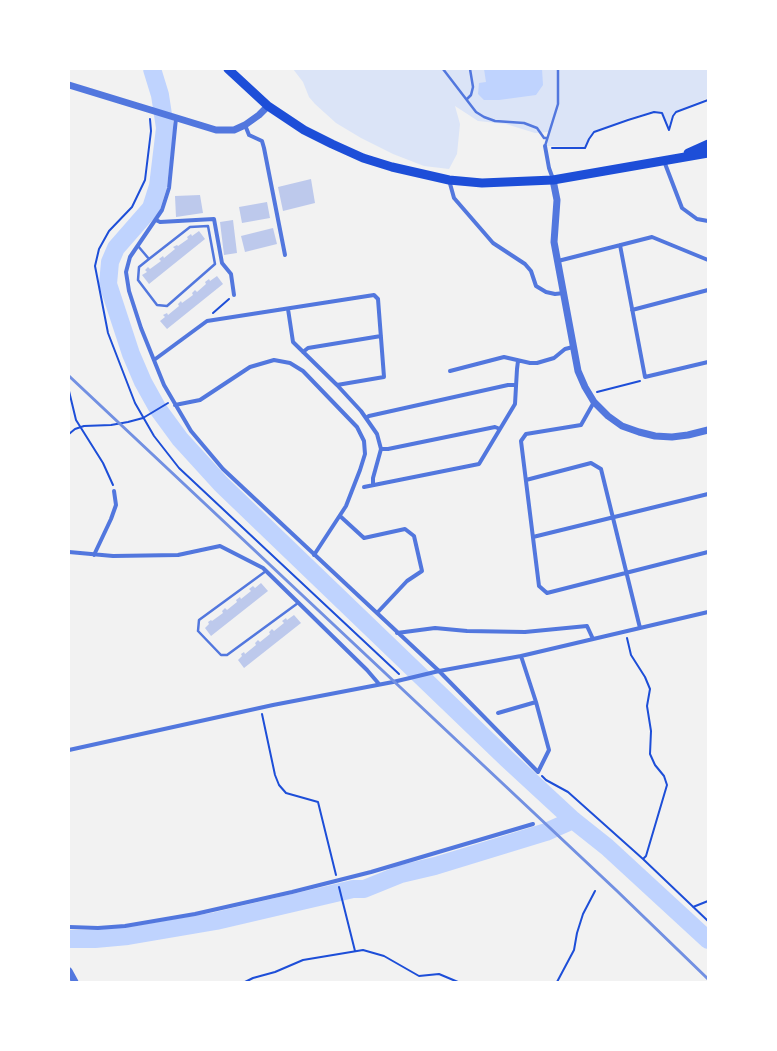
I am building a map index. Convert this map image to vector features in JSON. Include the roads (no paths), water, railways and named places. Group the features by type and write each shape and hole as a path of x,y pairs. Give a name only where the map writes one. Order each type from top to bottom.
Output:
{"main road":[{"path":"228,69 268,106 304,130 363,158 392,167 449,180 482,183 553,180 708,153"},
{"path":"676,159 708,144"}],"street":[{"path":"69,85 216,130 234,130 245,125 259,115 268,106"},
{"path":"176,118 169,188 162,210 130,257 126,272 129,291 140,328 164,386 191,431 223,469 377,613 538,772 549,750 536,702 521,656"},
{"path":"245,125 249,135 262,141 285,255"},
{"path":"545,147 557,200 554,242 578,371 589,394 594,402 622,426 639,432 655,436 672,437 708,430"},
{"path":"664,161 682,208 696,219 708,221"},
{"path":"449,180 454,198 493,243 525,264 531,271 536,286 546,292 555,294 564,293"},
{"path":"156,220 160,222 214,219 222,262 231,274 234,295"},
{"path":"558,261 652,237 708,260"},
{"path":"620,245 646,377 708,362"},
{"path":"632,310 708,290"},
{"path":"154,360 209,321 374,295 378,299 384,377 337,385"},
{"path":"288,308 293,342 337,385 366,418 377,434 381,449 373,478 373,485"},
{"path":"303,352 308,348 381,336"},
{"path":"450,371 504,357 537,363 554,358 565,349 574,347"},
{"path":"174,403 200,400 250,367 274,360 290,364 303,372 357,427 364,441 365,454 360,470 346,506 314,555"},
{"path":"364,487 478,464 515,404 518,360"},
{"path":"366,418 369,416 508,385 516,385"},
{"path":"594,402 581,425 526,434 521,441 539,586 547,593 708,552"},
{"path":"381,449 388,449 496,427 500,429"},
{"path":"526,480 591,463 601,469 640,628"},
{"path":"94,555 116,505 114,491"},
{"path":"533,537 708,494"},
{"path":"340,516 364,538 405,529 414,536 422,571 407,581 377,613"},
{"path":"69,552 114,556 178,555 220,546 263,568 367,670 378,684"},
{"path":"69,750 436,671 521,656 708,612"},
{"path":"397,633 435,628 467,631 525,632 587,626 593,639"},
{"path":"498,713 536,702"},
{"path":"69,927 98,928 125,926 195,914 371,872 533,824"},
{"path":"69,971 75,982"}],"lane":[{"path":"443,69 476,112 484,118 495,121 524,123 537,128 544,138 547,138"},
{"path":"467,99 471,95 473,87 470,69"},
{"path":"545,147 558,104 558,69"},
{"path":"208,226 214,264 166,306 157,305 138,280 139,267 149,259 190,227 208,226"},
{"path":"138,246 149,259"},
{"path":"266,571 199,620 198,631 221,655 227,655 298,603"}],"water":[{"path":"484,69 542,69 543,85 536,95 499,100 484,100 478,94 479,83 486,82"}],"waterway":[{"path":"152,69 160,95 165,128 158,186 151,208 116,248 110,262 108,284 131,354 143,382 158,409 180,439 221,484 507,759 573,820 607,847 708,940"},
{"path":"69,939 95,939 128,936 216,921 353,889 364,889 401,874 435,866 546,832 573,820"}],"railway":[{"path":"69,376 616,890 708,979"}]}
